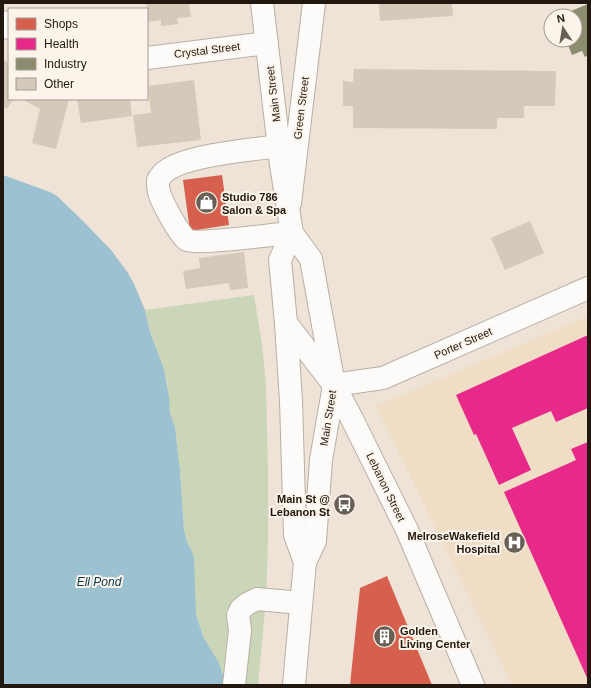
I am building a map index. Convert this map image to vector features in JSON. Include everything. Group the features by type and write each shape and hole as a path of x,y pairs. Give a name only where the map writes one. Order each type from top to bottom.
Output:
{"main road":[{"name":"Main Street","path":"262,3 279,146 290,222 311,259 334,385 321,460 315,541 305,562 294,685"},
{"name":"Green Street","path":"290,222 314,3"},
{"name":"Crystal Street","path":"148,58 267,43"},
{"path":"279,146 191,160 178,165 165,171 158,180 159,193 182,235 188,240 211,241 290,222"},
{"name":"Main Street","path":"290,222 280,260 286,324 292,435 295,535 305,562"},
{"name":"Porter Street","path":"334,385 383,378 588,288"},
{"name":"Lebanon Street","path":"286,324 334,385 407,530 474,685"},
{"path":"234,685 240,630 238,615 241,609 256,599 301,603"}],"shaded area":[{"name":"MelroseWakefield Hospital","path":"588,316 588,685 512,685 376,406"}],"green space":[{"path":"254,295 262,344 266,386 268,542 266,600 258,685 226,685 204,638 196,615 191,549 187,542 184,529 175,427 170,413 167,382 164,369 150,332 145,310"}],"water":[{"name":"Ell Pond","path":"3,175 57,196 111,250 134,284 145,310 150,332 164,369 170,413 175,427 184,529 187,542 194,558 196,615 204,638 219,663 226,685 3,685"}],"building: Shops":[{"path":"222,175 229,225 190,231 183,180"},
{"name":"Golden Living Center","path":"387,576 432,685 350,685 360,588"}],"building: Health":[{"path":"588,335 588,408 556,422 551,411 512,428 531,470 499,485 476,434 474,435 456,395"},
{"path":"588,442 588,680 504,492 576,460 571,449"}],"building: Industry":[{"path":"588,4 588,55 585,57 582,51 572,55 569,48 583,48 583,8 578,8"}],"building: Other":[{"path":"146,3 189,3 191,17 177,18 178,24 161,26 161,20 148,22 148,8 147,8"},
{"path":"379,3 452,3 453,16 380,21"},
{"path":"4,60 8,62 8,100 12,100 7,109 3,106"},
{"path":"354,69 556,71 555,106 524,106 524,118 497,118 497,129 353,128 353,106 343,106 343,81 353,82"},
{"path":"194,80 201,140 137,147 133,115 151,113 148,86"},
{"path":"24,100 69,100 56,149 32,143 40,109"},
{"path":"77,100 130,100 132,116 81,123"},
{"path":"530,221 544,253 505,270 491,238"},
{"path":"244,252 248,288 230,290 229,283 186,289 183,271 200,268 199,258"}],"place":[{"name":"Studio 786 Salon & Spa","path":"206,203"},
{"name":"Main St @ Lebanon St","path":"345,505"},
{"name":"MelroseWakefield Hospital","path":"515,542"},
{"name":"Golden Living Center","path":"384,637"}]}
